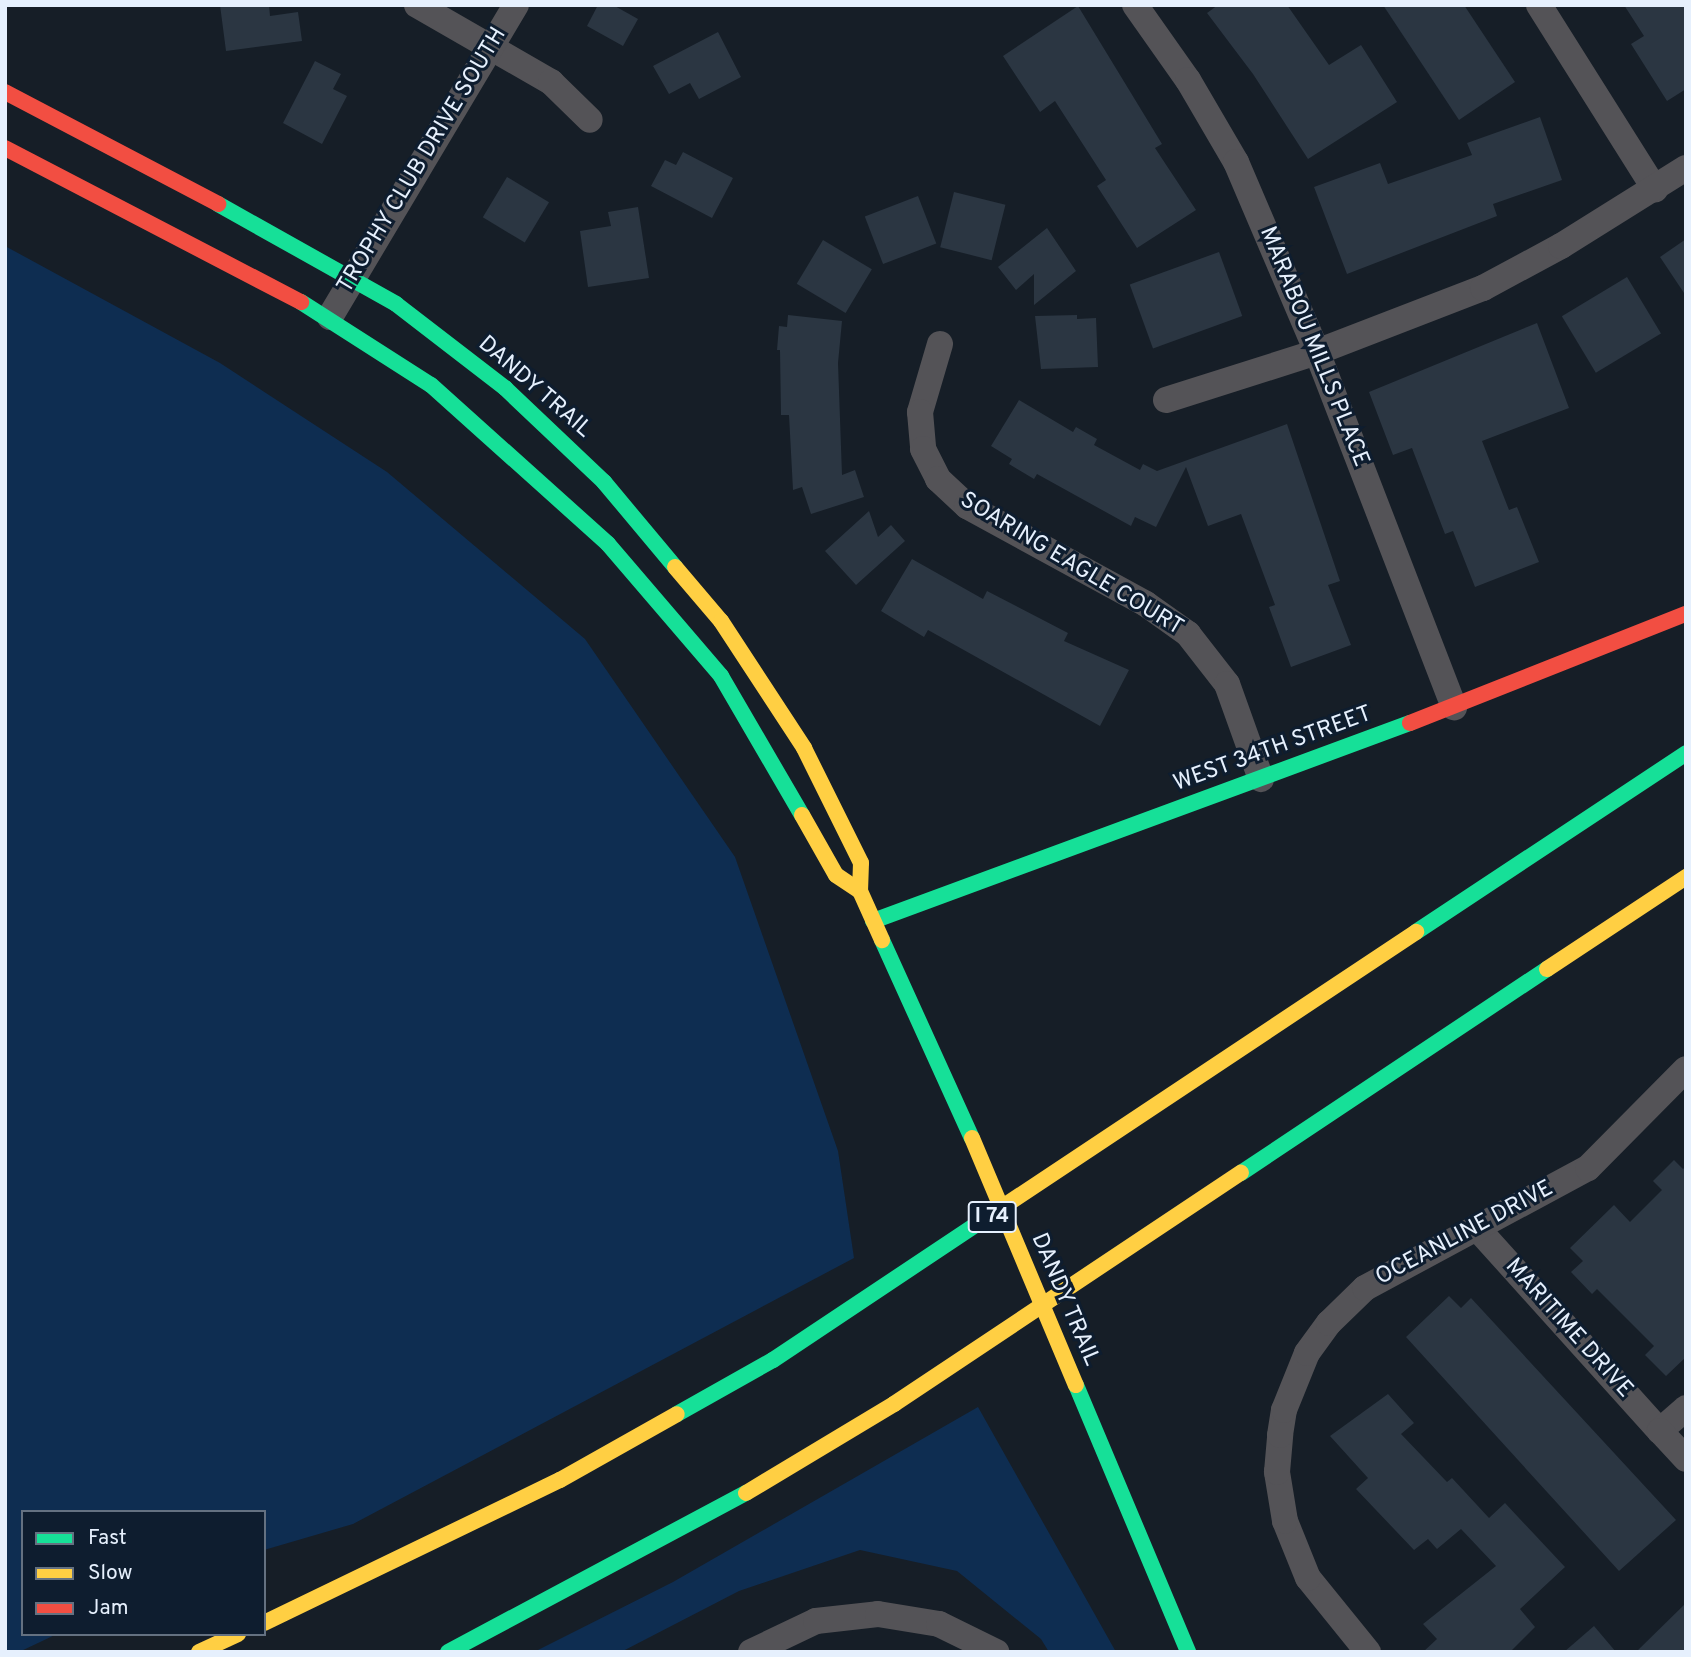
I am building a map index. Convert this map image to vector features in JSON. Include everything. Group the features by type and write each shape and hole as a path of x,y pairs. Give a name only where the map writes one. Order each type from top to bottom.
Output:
{"main road":[{"name":"DANDY TRAIL","path":"5,92 354,278 429,329 524,405 604,482 678,565 804,748 861,863 860,891 972,1138 1188,1652"},
{"name":"DANDY TRAIL","path":"5,148 330,317 431,385 608,544 720,676 836,875 860,891"},
{"name":"WEST 34TH STREET","path":"873,921 1454,707 1686,614"},
{"name":"I 74","path":"266,1622 560,1480 773,1360 1686,753"},
{"path":"449,1652 697,1523 894,1404 1686,877"},
{"path":"199,1652 234,1636"}],"street":[{"path":"417,5 561,90 590,120"},
{"name":"TROPHY CLUB DRIVE SOUTH","path":"330,317 516,5"},
{"name":"MARABOU MILLS PLACE","path":"1135,5 1188,80 1236,162 1317,352 1454,707"},
{"path":"1539,5 1655,189"},
{"path":"1166,400 1317,352 1483,288 1655,189 1686,168"},
{"name":"SOARING EAGLE COURT","path":"940,344 920,412 923,449 938,479 967,506 1146,604 1188,634 1227,684 1261,779"},
{"name":"OCEANLINE DRIVE","path":"1368,1652 1319,1594 1292,1544 1278,1472 1284,1410 1307,1353 1346,1305 1397,1269 1588,1168 1686,1069"},
{"name":"MARITIME DRIVE","path":"1476,1227 1686,1459"},
{"path":"1660,1431 1686,1408"},
{"path":"751,1652 816,1621 891,1615 951,1628 996,1652"}],"shaded area":[{"path":"5,246 220,363 387,472 585,639 735,857 838,1151 854,1258 353,1524 266,1549 266,1510 21,1510 21,1636 53,1636 19,1652 5,1652"},
{"path":"978,1407 1116,1652 1049,1652 1041,1639 957,1571 860,1550 739,1591 621,1652 534,1652 673,1582"}],"building":[{"path":"220,5 269,5 270,16 298,12 302,41 226,51"},
{"path":"598,5 613,5 638,19 623,46 587,26"},
{"path":"1218,5 1287,5 1329,65 1361,45 1397,102 1308,159 1253,74 1207,13"},
{"path":"1383,5 1464,5 1515,82 1459,120"},
{"path":"1624,5 1686,5 1686,89 1667,101 1631,44 1644,36"},
{"path":"1078,6 1162,144 1155,148 1196,210 1137,248 1097,186 1106,180 1055,101 1040,112 1003,56"},
{"path":"718,32 741,77 699,99 690,83 669,94 653,66"},
{"path":"315,61 341,74 333,89 347,96 322,144 283,123"},
{"path":"1540,117 1562,180 1493,204 1497,216 1347,274 1314,187 1380,163 1388,184 1472,155 1467,143"},
{"path":"683,152 733,178 712,218 651,186 665,160 676,165"},
{"path":"507,177 549,202 525,243 483,217"},
{"path":"954,192 1005,205 992,260 940,247"},
{"path":"918,196 936,244 883,264 865,216"},
{"path":"638,207 649,278 588,287 580,231 611,226 608,212"},
{"path":"1047,228 1076,271 1034,305 1034,274 1016,290 998,267"},
{"path":"1686,239 1686,296 1660,257"},
{"path":"823,240 872,269 846,313 797,284"},
{"path":"1219,252 1242,316 1153,348 1130,284"},
{"path":"1627,277 1661,334 1596,373 1562,316"},
{"path":"788,315 842,321 838,363 842,475 855,470 864,497 811,514 802,487 793,490 789,415 781,415 780,350 777,350 779,326 787,327"},
{"path":"1077,315 1077,319 1096,318 1098,367 1041,369 1035,316"},
{"path":"1537,323 1569,408 1482,441 1509,510 1517,507 1539,562 1475,587 1453,531 1445,534 1412,448 1393,455 1369,392"},
{"path":"1019,400 1073,432 1076,427 1097,439 1094,445 1140,470 1143,464 1157,471 1287,424 1340,581 1328,585 1351,645 1291,667 1269,607 1275,605 1241,514 1208,526 1186,467 1156,527 1135,517 1131,526 1037,474 1034,479 1009,464 1012,459 991,446"},
{"path":"869,511 878,537 891,525 905,541 856,585 825,551"},
{"path":"912,559 983,599 987,591 1068,633 1064,641 1129,670 1100,726 928,630 924,637 881,611"},
{"path":"1674,1160 1683,1169 1686,1166 1686,1357 1666,1376 1645,1355 1654,1346 1597,1289 1592,1294 1571,1272 1583,1261 1570,1248 1614,1205 1630,1222 1662,1190 1653,1181"},
{"path":"1449,1296 1461,1308 1471,1298 1676,1520 1619,1571 1406,1337"},
{"path":"1388,1394 1414,1423 1401,1434 1447,1482 1452,1478 1489,1518 1505,1503 1565,1567 1520,1609 1535,1627 1510,1652 1423,1652 1437,1639 1423,1624 1496,1566 1461,1529 1437,1549 1428,1539 1414,1550 1356,1489 1368,1478 1330,1436"},
{"path":"1686,1603 1686,1652 1636,1652"},
{"path":"1594,1626 1616,1652 1564,1652"}],"traffic: fast":[{"path":"218,204 396,304 505,388 604,482 675,567"},
{"path":"301,302 431,385 608,544 721,676 802,815"},
{"path":"873,921 1410,723"},
{"path":"1416,932 1686,753"},
{"path":"882,940 972,1138"},
{"path":"1241,1173 1547,969"},
{"path":"677,1414 773,1360 980,1222"},
{"path":"1076,1385 1188,1652"},
{"path":"448,1652 746,1493"}],"traffic: slow":[{"path":"675,567 721,621 804,748 861,863 860,891 882,940"},
{"path":"802,815 836,875 860,891"},
{"path":"1547,969 1686,877"},
{"path":"980,1222 1416,932"},
{"path":"972,1138 1076,1385"},
{"path":"746,1493 894,1404 1241,1173"},
{"path":"266,1622 560,1480 677,1414"},
{"path":"199,1652 234,1636"}],"traffic: jam":[{"path":"5,92 218,204"},
{"path":"5,148 301,302"},
{"path":"1410,723 1686,614"}]}
